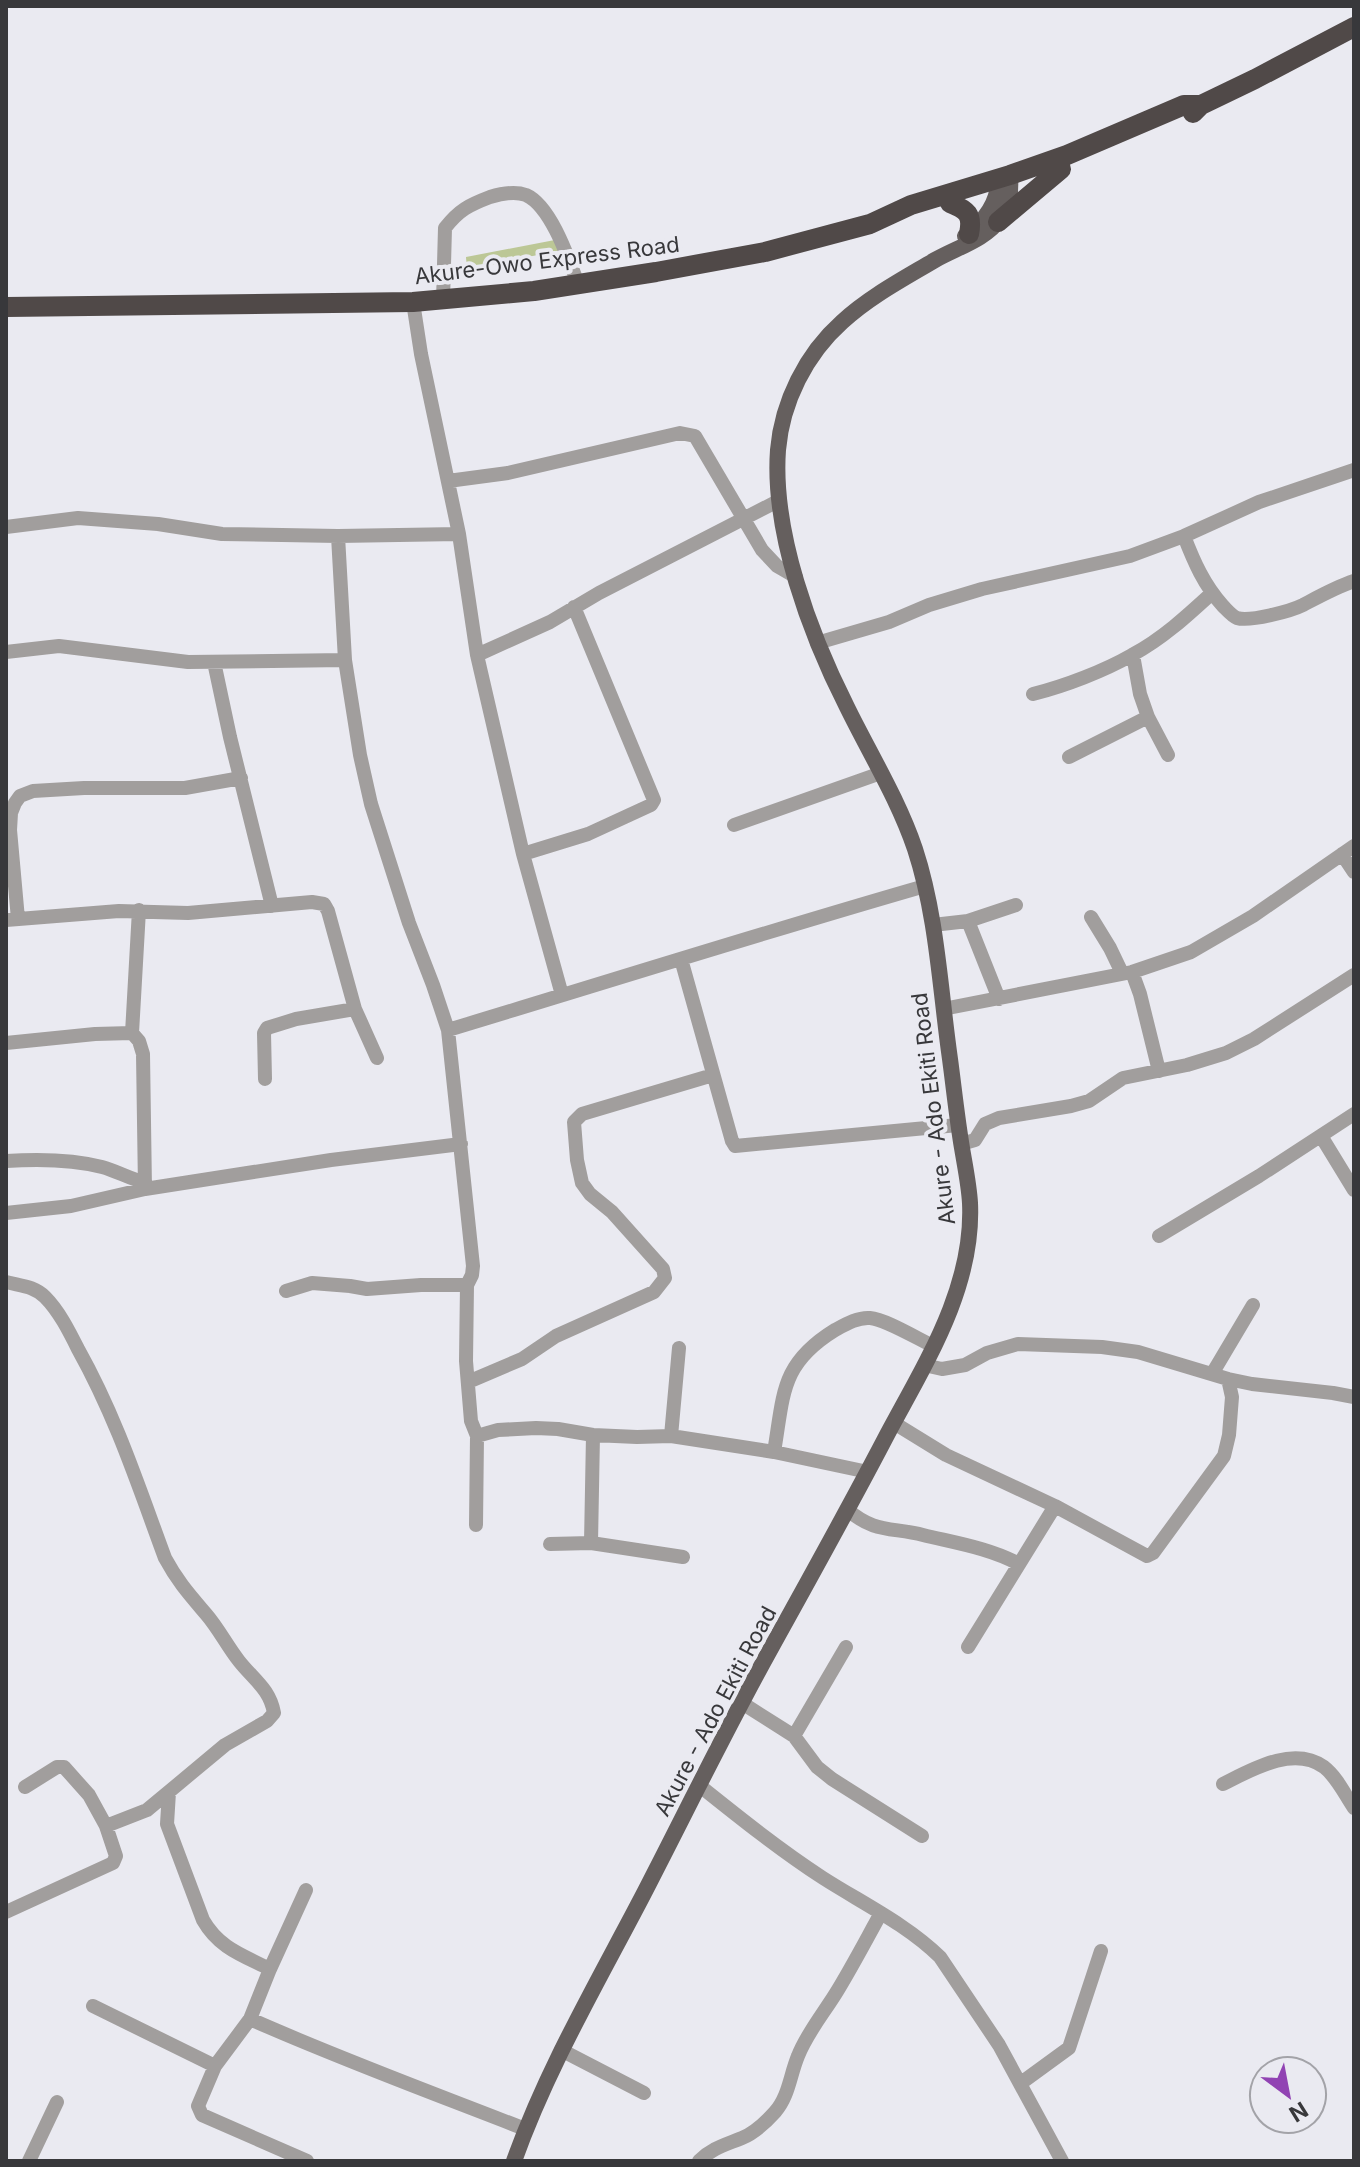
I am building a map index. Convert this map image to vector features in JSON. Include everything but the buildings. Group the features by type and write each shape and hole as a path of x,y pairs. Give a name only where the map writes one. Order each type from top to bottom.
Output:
{"highway":[{"name":"Akure-Owo Express Road","path":"6,307 443,301 578,284 765,252 870,224 911,205 1061,169 1189,116 1201,105 1354,27"},
{"name":"Akure-Owo Express Road","path":"895,214 915,213 973,199 1184,105 1201,105"},
{"path":"998,222 1061,169"},
{"path":"950,203 967,212 971,222 969,234"}],"main road":[{"path":"998,222 1007,208 1005,183"},
{"path":"951,251 954,244 969,234 988,213 1005,183"},
{"name":"Akure - Ado Ekiti Road","path":"514,2161 561,2050 742,1703 924,1365 951,1307 968,1254 970,1204 933,925 925,886 915,849 817,643 786,536 780,500 779,445 785,414 801,375 842,321 870,300 951,251 970,243 998,222"}],"street":[{"path":"443,301 445,228 468,205 500,194 522,194 540,207 556,230 578,284"},
{"path":"413,302 426,381 459,534 477,655 523,854 562,995"},
{"path":"448,481 508,473 680,433 695,436 762,550 777,566 796,577"},
{"path":"817,643 889,622 929,605 982,589 1103,564 1184,536 1259,502 1354,470"},
{"path":"477,655 550,622 780,500"},
{"path":"6,527 78,518 158,524 222,534 459,534"},
{"path":"338,536 345,660 360,755 371,804 409,923 448,1030 473,1266 467,1285 466,1361 471,1421 477,1436 476,1525"},
{"path":"1184,536 1202,579 1237,618 1251,618 1301,606 1325,592 1354,581"},
{"path":"1033,694 1133,655 1178,623 1212,593"},
{"path":"523,854 588,834 651,805 654,800 574,607"},
{"path":"6,652 69,646 188,662 345,660"},
{"path":"1133,655 1148,717 1168,755"},
{"path":"214,662 272,906"},
{"path":"1069,757 1148,717"},
{"path":"734,825 881,773"},
{"path":"241,778 198,787 50,790 20,796 11,813 12,920 139,910 188,913 312,902 324,904 355,1009 377,1058"},
{"path":"943,1009 1127,973 1191,952 1253,916 1348,850 1354,872"},
{"path":"448,1030 743,938 925,886"},
{"path":"933,925 968,921 1016,905"},
{"path":"139,910 132,1033 139,1041 143,1054 145,1185"},
{"path":"1091,917 1140,994 1159,1071"},
{"path":"968,921 999,999"},
{"path":"681,959 735,1146 958,1125"},
{"path":"961,1144 975,1140 981,1127 989,1121 1089,1101 1123,1078 1226,1053 1254,1039 1354,975"},
{"path":"265,1079 264,1033 267,1028 296,1019 355,1009"},
{"path":"6,1043 132,1033"},
{"path":"468,1382 522,1359 556,1336 654,1292 661,1285 665,1278 663,1269 582,1183 574,1122 582,1114 713,1075"},
{"path":"1159,1236 1354,1114"},
{"path":"1321,1136 1354,1190"},
{"path":"6,1213 71,1206 145,1185 461,1144"},
{"path":"6,1161 85,1163 105,1167 145,1185"},
{"path":"6,1282 30,1287 44,1296 54,1308 103,1394 175,1577 221,1632 239,1661 265,1689 272,1702 274,1713 267,1721 225,1745 147,1810 106,1826"},
{"path":"286,1291 312,1283 367,1289 467,1285"},
{"path":"1212,1374 1253,1305"},
{"path":"774,1452 783,1391 806,1351 822,1338 859,1318 874,1318 933,1346"},
{"path":"924,1365 942,1369 965,1365 987,1353 1018,1344 1102,1347 1138,1352 1228,1379 1354,1397"},
{"path":"671,1436 679,1348"},
{"path":"894,1423 946,1455 1055,1506 1147,1556 1153,1553 1224,1456 1232,1397 1228,1379"},
{"path":"477,1436 498,1430 536,1428 593,1435 671,1436 774,1452 868,1472"},
{"path":"591,1543 593,1435"},
{"path":"968,1647 1055,1506"},
{"path":"848,1510 872,1526 979,1548 1019,1564"},
{"path":"550,1544 591,1543 683,1557"},
{"path":"794,1736 846,1647"},
{"path":"742,1703 794,1736 817,1767 832,1779 922,1836"},
{"path":"1223,1784 1275,1761 1308,1760 1330,1773 1354,1808"},
{"path":"6,1912 113,1863 116,1856 106,1826 89,1795 64,1767 57,1767 25,1787"},
{"path":"700,1786 780,1849 881,1913 928,1945 940,1957 999,2045 1062,2161"},
{"path":"169,1792 167,1824 203,1920 220,1943 270,1969"},
{"path":"306,1890 250,2019 215,2066 198,2106 202,2115 307,2161"},
{"path":"699,2161 722,2144 744,2137 778,2109 788,2089 797,2056 851,1969 881,1913"},
{"path":"1021,2083 1069,2048 1101,1951"},
{"path":"93,2006 215,2066"},
{"path":"250,2019 316,2048 525,2129"},
{"path":"561,2050 644,2093"},
{"path":"29,2161 57,2102"}],"green space":[{"path":"560,239 561,250 467,270 466,257"}]}
